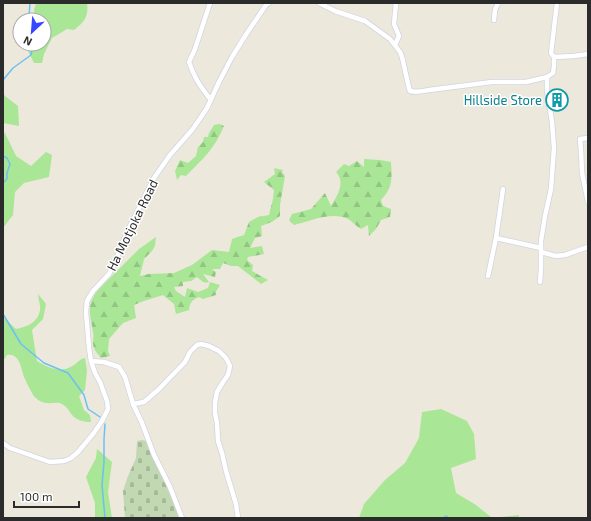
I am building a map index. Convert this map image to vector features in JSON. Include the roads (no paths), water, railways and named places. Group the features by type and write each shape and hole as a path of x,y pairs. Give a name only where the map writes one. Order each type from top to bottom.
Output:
{"street":[{"path":"210,3 195,49 189,62 194,77 211,100"},
{"name":"Ha Motjoka Road","path":"3,443 17,450 53,462 64,462 78,452 99,425 108,409 107,401 91,361 86,312 87,301 93,291 109,274 127,232 154,178 170,155 200,120 224,71 238,47 258,16 269,3"},
{"path":"320,3 335,11 365,21 390,39 402,57 409,88 410,91 413,92 492,82 526,82 547,77 553,73 554,66 554,57 551,53 557,3"},
{"path":"395,45 399,36 394,24 396,3"},
{"path":"494,20 495,10 498,3"},
{"path":"554,57 588,54"},
{"path":"540,282 541,250 545,216 551,189 554,148 547,90 547,77"},
{"path":"588,138 580,139 582,173 588,202"},
{"path":"488,276 496,238 503,189"},
{"path":"496,238 541,250 556,256 565,255 588,247"},
{"path":"133,404 144,402 159,389 185,362 190,352 197,345 201,344 209,346 219,351 226,358 230,366 228,375 217,392 215,413 218,441 236,504 238,518"},
{"path":"91,361 104,362 119,367 125,377 133,404 182,518"}],"waterway":[{"path":"29,12 30,3"},
{"path":"3,80 13,68 31,55 32,52"},
{"path":"3,156 7,158 10,164 7,179 3,183"},
{"path":"3,314 21,344 44,363 68,373 84,395 88,409 100,417"},
{"path":"105,424 102,485 105,518"},
{"path":"443,518 447,516"}],"place":[{"name":"Hillside Store","path":"557,100"}]}
